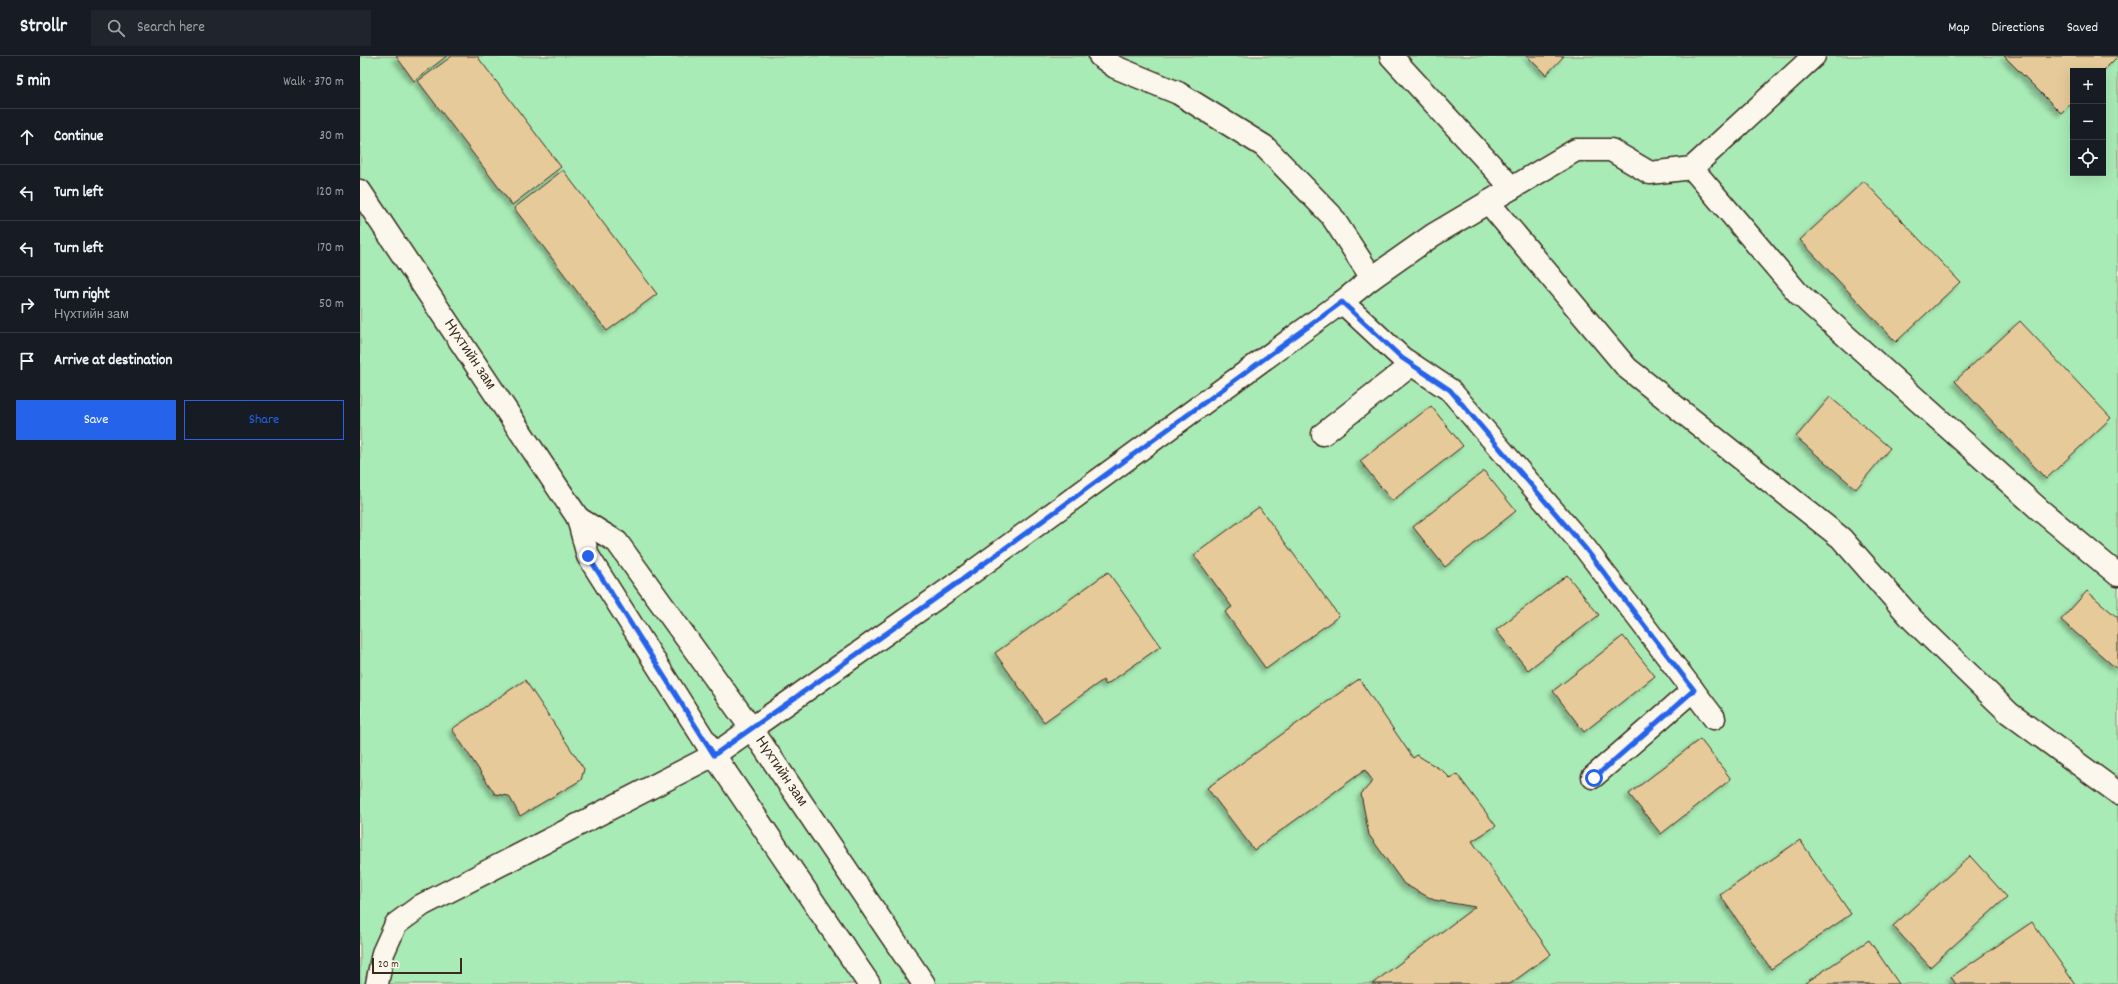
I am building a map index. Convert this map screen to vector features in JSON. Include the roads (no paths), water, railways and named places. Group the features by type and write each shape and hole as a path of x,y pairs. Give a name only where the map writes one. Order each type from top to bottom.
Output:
{"street":[{"path":"1100,56 1115,66 1178,93 1264,146 1331,215 1372,278"},
{"path":"1390,56 1512,188"},
{"path":"377,984 383,953 396,924 422,905 714,755 952,587 1342,302 1372,278 1433,235 1576,150 1611,150 1650,173 1692,168 1814,56"},
{"path":"1692,168 1798,293 2040,510 2118,575"},
{"name":"Нүхтийн зам","path":"360,191 578,518 588,556 714,755 869,984"},
{"path":"1488,202 1627,368 1841,538 1912,619 2008,713 2118,793"},
{"path":"1342,302 1382,340 1456,396 1585,548 1714,718"},
{"path":"1323,434 1412,364"},
{"name":"Нүхтийн зам","path":"578,518 617,542 751,728 924,984"},
{"path":"1594,778 1694,690"}]}
